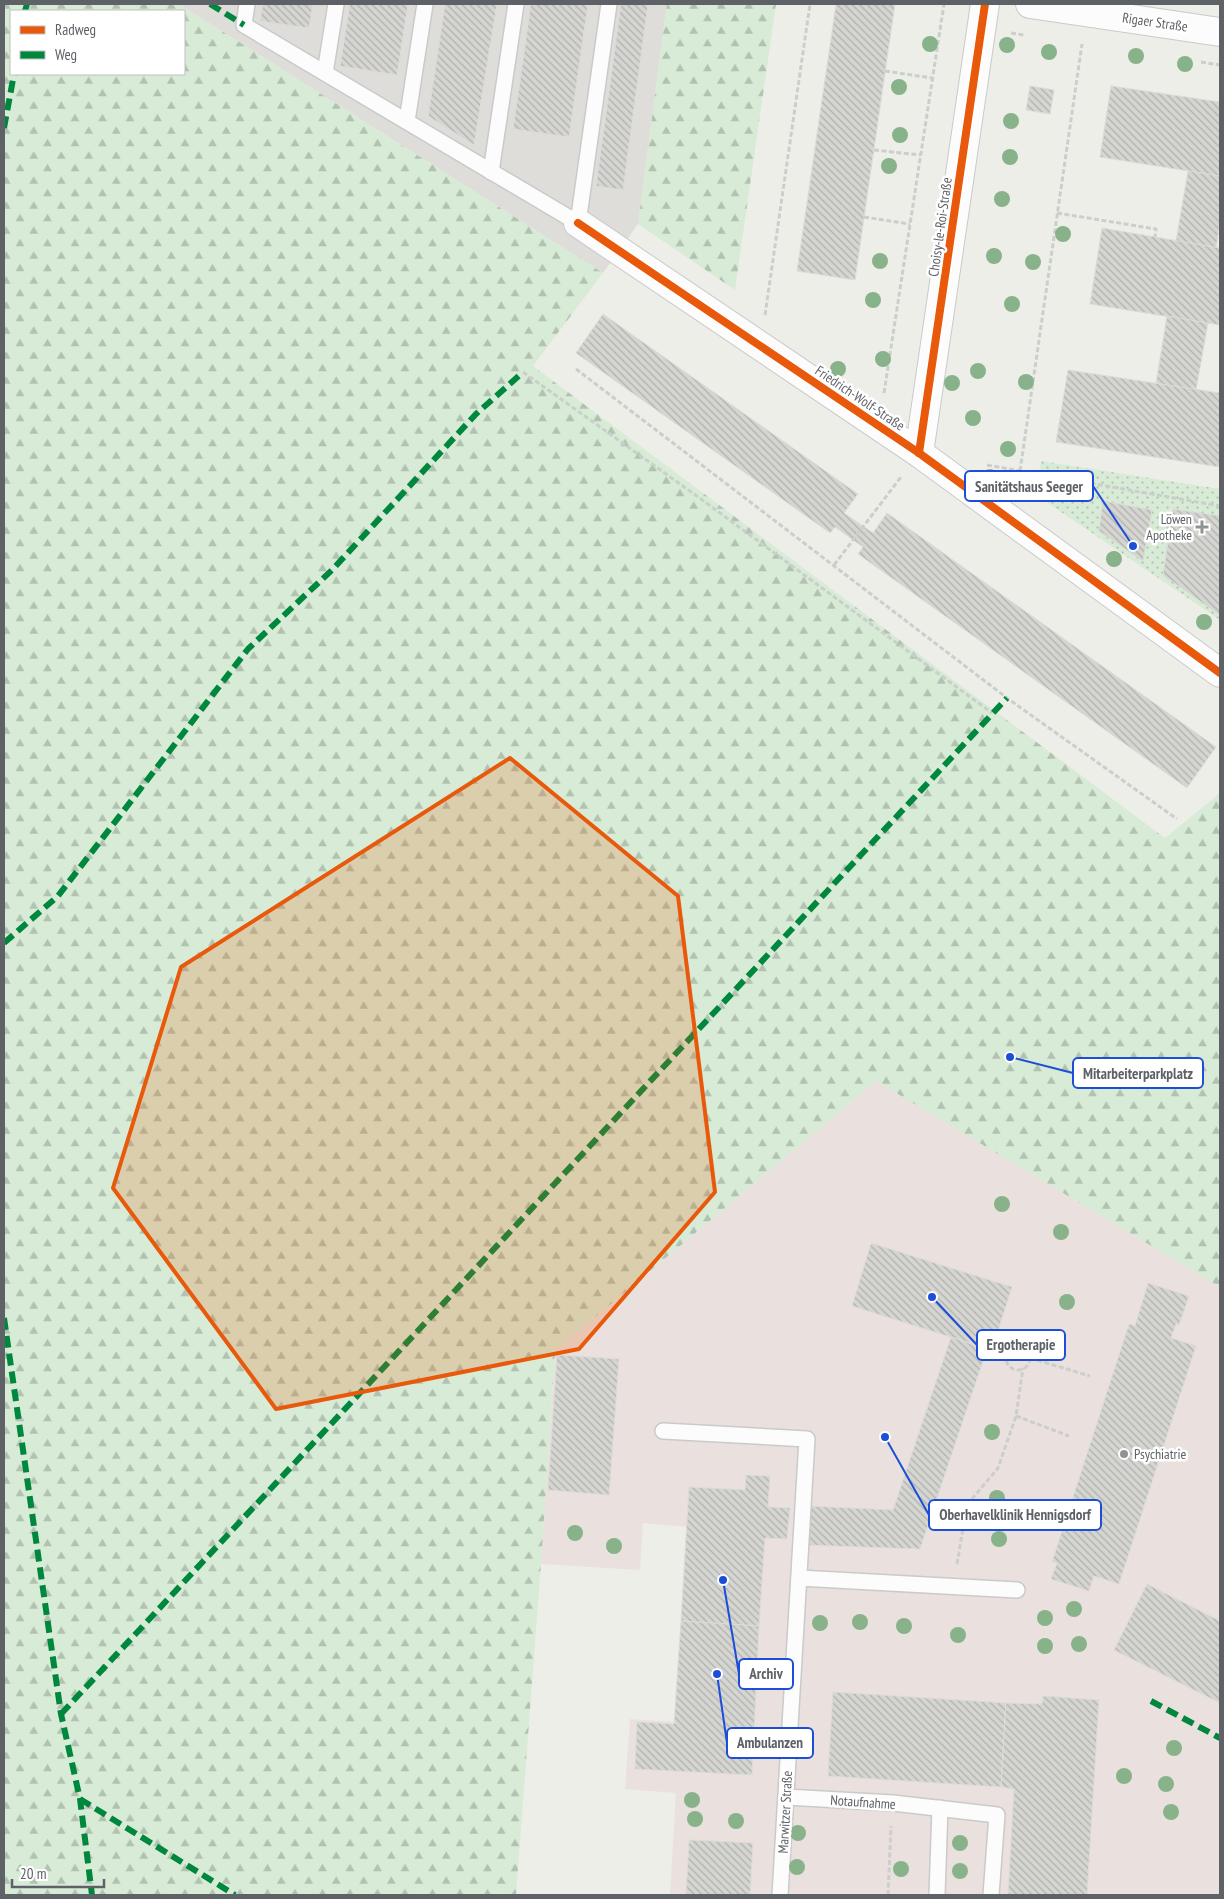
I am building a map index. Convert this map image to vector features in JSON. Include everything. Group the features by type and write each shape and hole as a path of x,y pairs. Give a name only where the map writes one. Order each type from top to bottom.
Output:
{"street":[{"name":"Choisy-le-Roi-Straße","path":"919,453 986,4"},
{"name":"Rigaer Straße","path":"1030,4 1220,32"},
{"name":"Friedrich-Wolf-Straße","path":"578,223 919,453 1220,672"}],"lane":[{"path":"247,4 244,24 578,223 609,4"},
{"path":"326,73 336,4"},
{"path":"407,121 425,4"},
{"path":"491,172 516,4"},
{"name":"Marwitzer Straße","path":"663,1431 807,1439 780,1895"},
{"path":"799,1578 1016,1590"},
{"name":"Notaufnahme","path":"786,1797 892,1803 997,1815 991,1895"},
{"path":"937,1895 940,1808"}],"path":[{"path":"761,346 810,4"},
{"path":"879,426 944,4"},
{"path":"1020,471 1082,44"},
{"path":"885,71 932,78"},
{"path":"874,150 920,156"},
{"path":"1057,213 1156,229 1155,237"},
{"path":"864,217 910,224"},
{"path":"576,369 1007,698 1177,819"},
{"path":"523,372 678,482 992,713"},
{"path":"834,565 919,453"},
{"path":"983,464 1220,506"},
{"path":"1018,1346 1024,1348 1030,1358 1028,1364 1017,1370 1012,1368 1006,1357 1012,1347 1018,1346"},
{"path":"1030,1358 1090,1376"},
{"path":"952,1587 967,1505 998,1468 1016,1416 1023,1368"},
{"path":"1016,1416 1069,1436"},
{"path":"888,1895 892,1803"}],"highlighted area":[{"path":"510,758 678,896 715,1192 579,1349 276,1409 113,1188 181,967"}],"shaded area":[{"path":"179,4 667,4 638,224 603,273"},
{"path":"876,1081 1220,1287 1220,1895 670,1895 676,1793 625,1789 630,1719 675,1722 688,1527 643,1523 640,1570 541,1564 555,1351"}],"green space":[{"path":"4,4 179,4 603,273 533,366 1165,838 1220,793 1220,1287 876,1081 555,1351 516,1895 4,1895"},
{"path":"667,4 776,4 735,290 638,224"},
{"path":"1041,461 1220,489 1220,620 1036,495"}],"building":[{"path":"263,4 313,4 309,28 260,21"},
{"path":"350,4 408,4 397,75 340,66"},
{"path":"445,4 497,4 474,145 428,116"},
{"path":"531,4 588,4 569,137 513,129"},
{"path":"621,4 648,4 623,190 596,186"},
{"path":"836,4 895,4 855,280 797,271"},
{"path":"1030,86 1054,90 1050,114 1026,110"},
{"path":"1111,86 1220,102 1220,176 1100,157"},
{"path":"1188,171 1220,176 1220,223 1216,248 1176,241"},
{"path":"1102,228 1220,248 1220,325 1090,304"},
{"path":"603,314 858,494 844,513 873,533 887,513 1216,747 1187,788 858,554 863,547 835,527 830,533 576,353"},
{"path":"1167,316 1208,323 1196,390 1156,383"},
{"path":"1068,370 1220,393 1220,467 1056,442"},
{"path":"1103,501 1152,510 1143,561 1099,531"},
{"path":"1173,509 1220,516 1220,615 1163,575"},
{"path":"871,1243 1012,1287 992,1350 852,1306"},
{"name":"Psychiatrie","path":"1148,1283 1189,1296 1179,1325 1176,1324 1171,1338 1196,1346 1119,1584 1094,1576 1089,1591 1051,1579 1057,1563 1052,1562 1129,1324 1135,1326"},
{"path":"951,1337 987,1349 920,1549 806,1545 809,1506 893,1510"},
{"path":"557,1355 619,1359 609,1495 548,1490"},
{"path":"746,1475 770,1476 768,1507 790,1508 787,1539 765,1538 759,1626 681,1621 689,1487 745,1490"},
{"path":"1147,1584 1220,1621 1220,1703 1114,1650"},
{"path":"681,1621 759,1626 752,1775 635,1769 637,1722 674,1724"},
{"path":"833,1692 1006,1703 1001,1787 828,1776"},
{"path":"1043,1696 1099,1700 1087,1895 1008,1895 1014,1789 1001,1787 1006,1703 1042,1704"},
{"path":"689,1840 753,1843 750,1895 686,1895"}],"marked path":[{"path":"25,10 27,4"},
{"path":"210,4 244,25"},
{"path":"4,128 14,75"},
{"path":"4,943 58,896 248,649 332,570 476,414 523,372"},
{"path":"61,1714 1007,698"},
{"path":"4,1318 61,1714 80,1799 92,1895"},
{"path":"1151,1701 1220,1738"},
{"path":"80,1799 235,1895"}],"cycle path":[{"path":"919,453 985,4"},
{"path":"578,223 919,453 1220,673"}],"place":[{"name":"Löwen Apotheke","path":"1202,527"},
{"name":"Sanitätshaus Seeger","path":"1133,546"},
{"name":"Mitarbeiterparkplatz","path":"1010,1057"},
{"name":"Ergotherapie","path":"932,1297"},
{"name":"Oberhavelklinik Hennigsdorf","path":"885,1437"},
{"name":"Psychiatrie","path":"1124,1454"},
{"name":"Archiv","path":"723,1580"},
{"name":"Ambulanzen","path":"717,1674"}]}
